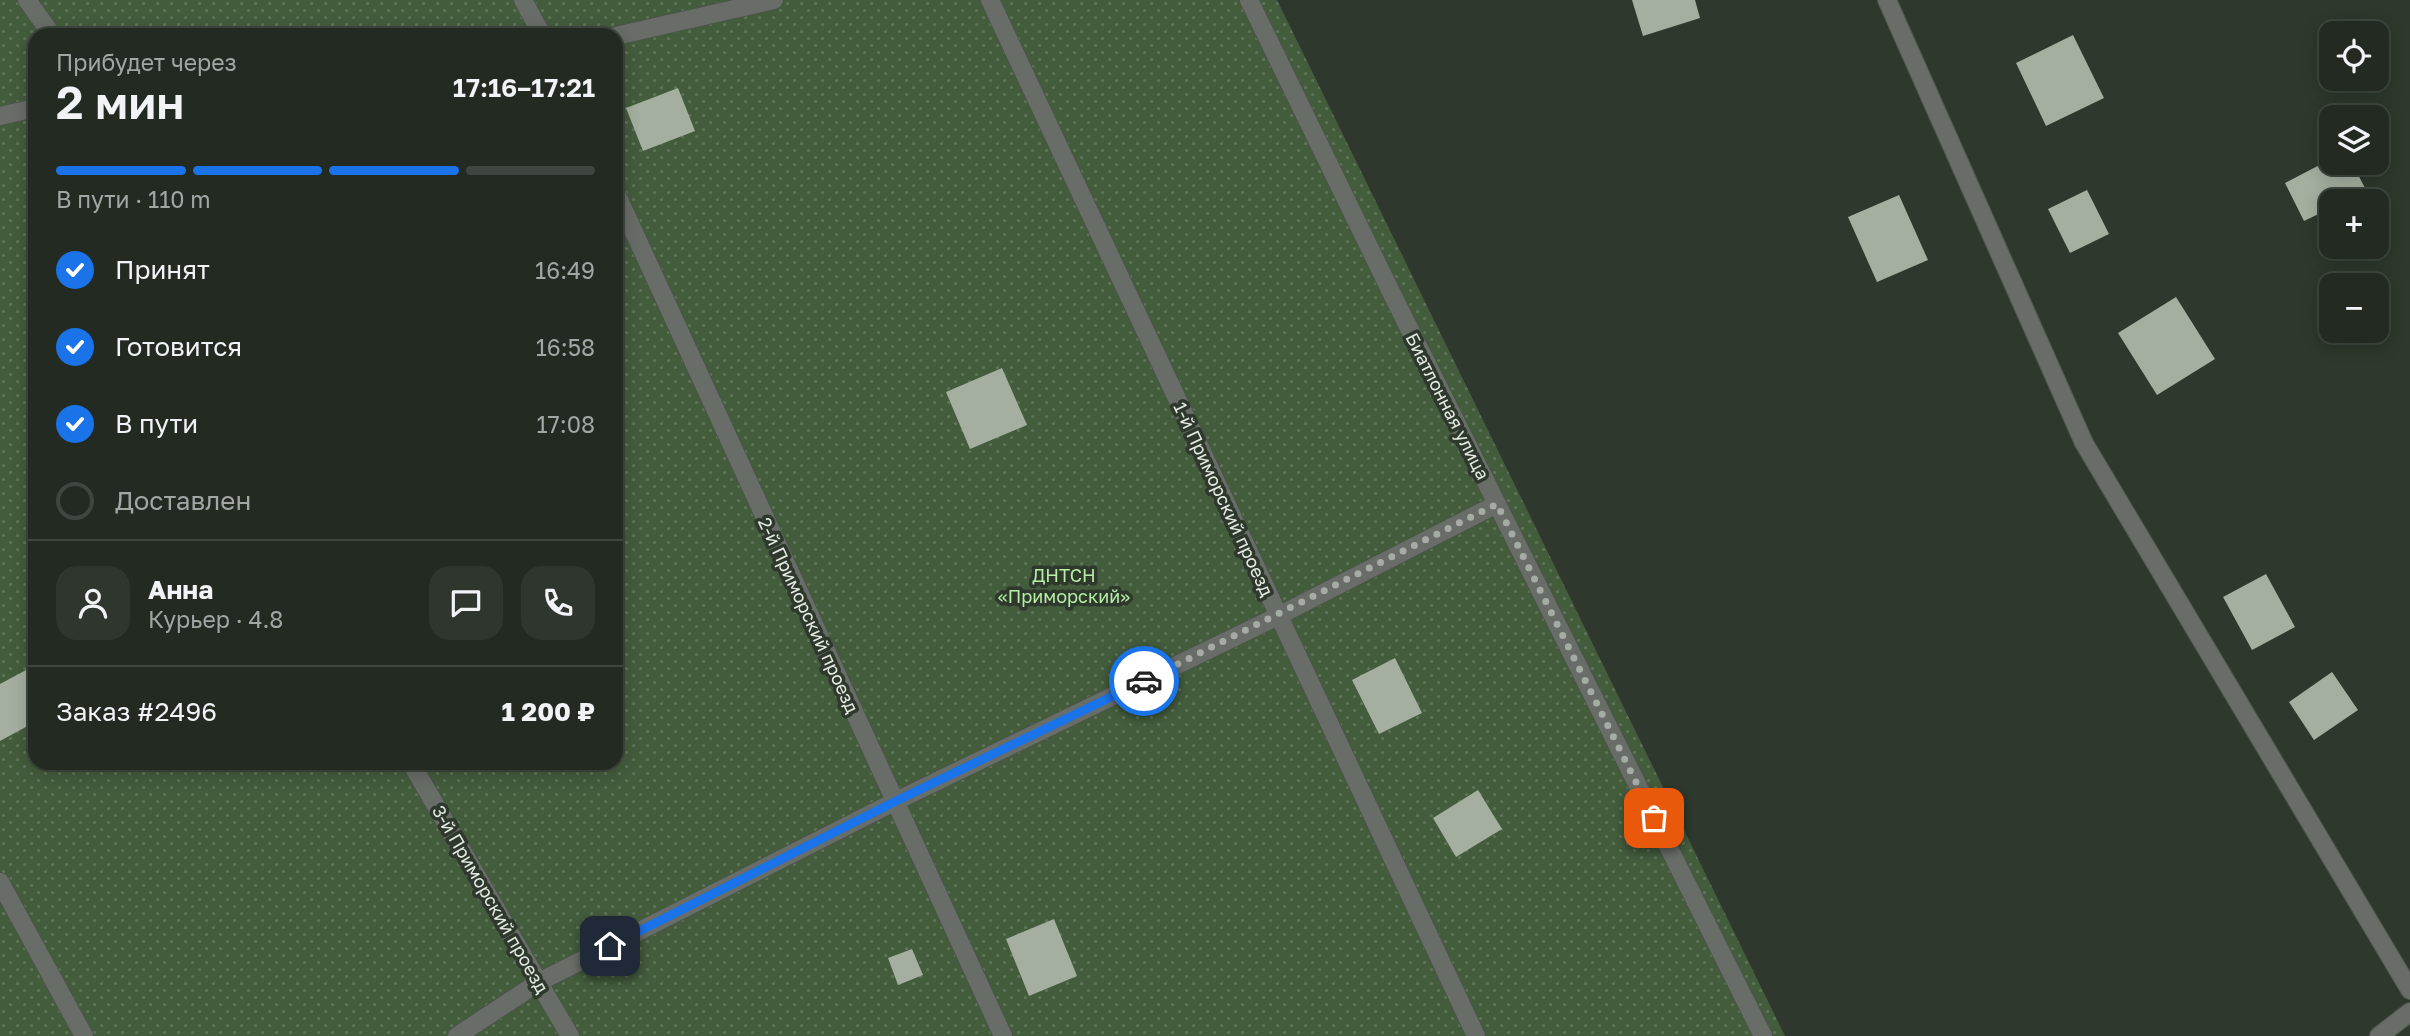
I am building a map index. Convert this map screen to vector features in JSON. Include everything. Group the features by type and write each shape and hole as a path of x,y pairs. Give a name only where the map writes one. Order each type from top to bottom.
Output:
{"street":[{"path":"27,0 47,28"},
{"path":"523,0 538,28"},
{"path":"623,34 774,0"},
{"name":"1-й Приморский проезд","path":"990,0 1476,1036"},
{"name":"Биатлонная улица","path":"1249,0 1763,1036"},
{"path":"1887,0 2084,443 2410,990"},
{"path":"0,116 28,110"},
{"name":"2-й Приморский проезд","path":"623,207 1003,1036"},
{"path":"457,1036 540,982 894,802 1278,615 1497,504"},
{"name":"3-й Приморский проезд","path":"415,770 570,1036"},
{"path":"0,882 84,1036"},
{"path":"2379,1036 2410,1012"}],"green space":[{"name":"ДНТСН «Приморский»","path":"0,0 1277,0 1785,1036 0,1036"}],"building":[{"path":"1632,0 1695,0 1700,18 1643,36"},
{"path":"2073,35 2104,98 2046,126 2016,63"},
{"path":"678,88 695,131 643,151 626,108"},
{"path":"2319,165 2319,175 2358,175 2365,189 2319,189 2319,214 2304,221 2285,183"},
{"path":"2087,190 2109,234 2070,253 2048,209"},
{"path":"1899,195 1928,260 1877,282 1848,217"},
{"path":"2176,297 2215,359 2157,395 2118,333"},
{"path":"1002,368 1027,425 970,449 946,392"},
{"path":"2266,574 2295,627 2252,650 2223,597"},
{"path":"1395,658 1422,713 1379,734 1352,680"},
{"path":"28,669 28,726 0,741 0,684"},
{"path":"2332,672 2358,710 2314,740 2289,702"},
{"path":"1478,790 1502,829 1456,857 1433,818"},
{"path":"1054,919 1077,976 1029,996 1006,939"},
{"path":"912,949 923,975 898,985 888,958"}],"way so far":[{"path":"1144,681 1497,504 1654,818"}],"route":[{"path":"610,946 894,802 1144,681"}]}
